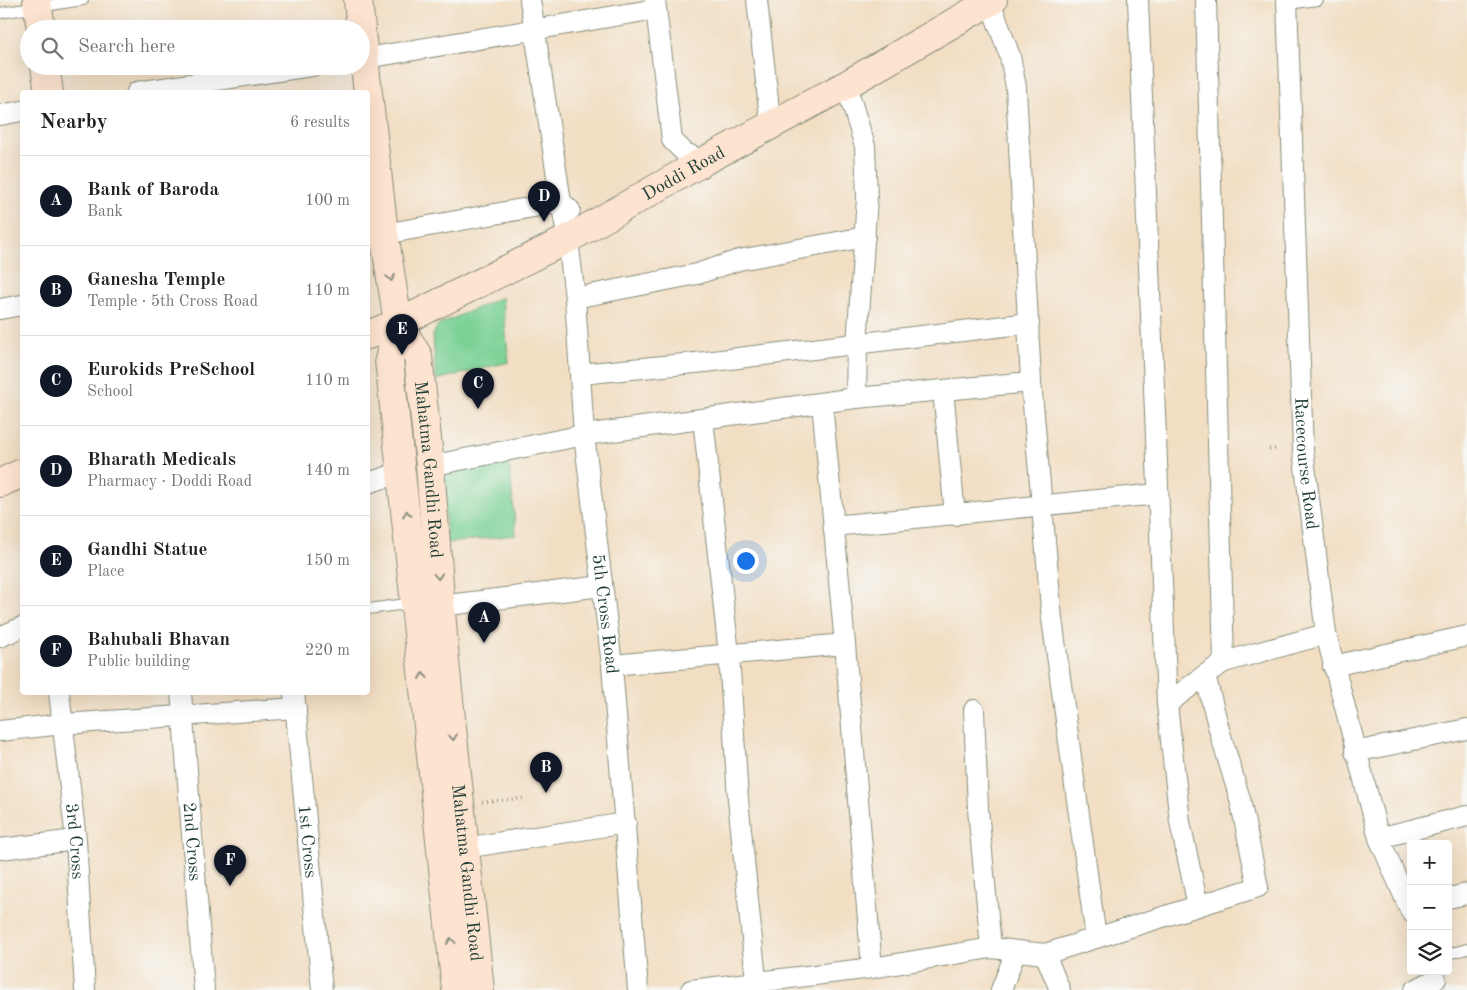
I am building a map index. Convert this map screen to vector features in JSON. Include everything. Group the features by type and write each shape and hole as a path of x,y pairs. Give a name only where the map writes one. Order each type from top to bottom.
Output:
{"street":[{"path":"358,0 360,20"},
{"path":"530,0 561,202 580,233"},
{"path":"757,0 771,127"},
{"path":"1138,0 1167,704 1180,822 1198,906"},
{"path":"1206,0 1224,662"},
{"path":"992,1 1010,56 1016,86 1032,382 1052,619 1096,938"},
{"name":"Doddi Road","path":"370,334 398,323 580,233 704,161 771,127 992,1"},
{"name":"Racecourse Road","path":"1287,2 1303,450 1326,634 1355,752 1379,838 1407,902"},
{"path":"370,58 536,30 655,4 672,140 685,153 704,161"},
{"path":"46,75 49,90"},
{"path":"150,90 251,75"},
{"path":"364,75 366,90"},
{"path":"846,85 865,146 867,198 857,344 856,398"},
{"path":"0,115 20,111"},
{"path":"370,134 376,235 398,323"},
{"path":"376,235 561,202"},
{"name":"5th Cross Road","path":"580,233 575,298 584,434 612,665 638,990"},
{"path":"575,298 697,274 739,260 865,237"},
{"path":"0,309 20,306"},
{"name":"Mahatma Gandhi Road","path":"398,323 418,356 430,466 428,604"},
{"name":"Mahatma Gandhi Road","path":"398,323 389,360 402,472 428,604 446,780 456,990"},
{"path":"580,374 655,368 1029,323"},
{"path":"370,482 402,472 584,434 856,398 1032,382"},
{"path":"943,390 955,515"},
{"path":"822,403 845,644 872,968"},
{"path":"703,419 728,654 738,799 756,980"},
{"path":"0,483 20,474"},
{"path":"833,526 1042,507 1158,494"},
{"path":"428,604 602,586"},
{"path":"0,637 20,628"},
{"path":"1167,704 1224,662 1326,634"},
{"path":"1333,666 1467,636"},
{"path":"612,665 845,644"},
{"path":"691,990 756,980 872,968 991,948 1045,954 1258,887 1240,799 1220,733 1206,675"},
{"name":"3rd Cross","path":"59,695 76,840 85,990"},
{"name":"2nd Cross","path":"181,695 204,990"},
{"path":"0,731 62,724 182,716 295,700"},
{"name":"1st Cross","path":"295,700 322,990"},
{"path":"974,710 978,809 991,948"},
{"path":"1355,752 1467,729"},
{"name":"Mahatma Gandhi Road","path":"446,780 464,848 480,990"},
{"path":"1379,838 1467,816"},
{"path":"464,848 626,823"},
{"path":"0,849 76,840"},
{"path":"1452,897 1467,894"},
{"path":"1001,990 1016,951"},
{"path":"1045,954 1060,990"},
{"path":"1415,990 1437,980"}],"lane":[{"path":"0,13 39,12 83,0"},
{"path":"1287,2 1318,0"},
{"path":"370,608 428,604"},
{"path":"1452,953 1467,950"}],"path":[{"path":"1268,449 1279,449"},
{"path":"479,803 526,798"}],"green space":[{"path":"502,297 509,362 436,380 433,335 438,325"},
{"path":"407,354 419,458 408,460 397,356"},
{"path":"509,460 516,535 447,543 442,473"}],"place":[{"name":"Bharath Medicals","path":"544,222"},
{"name":"Gandhi Statue","path":"402,355"},
{"name":"Eurokids PreSchool","path":"478,409"},
{"name":"Bank of Baroda","path":"484,643"},
{"name":"Ganesha Temple","path":"546,793"},
{"name":"Bahubali Bhavan","path":"230,886"}]}
